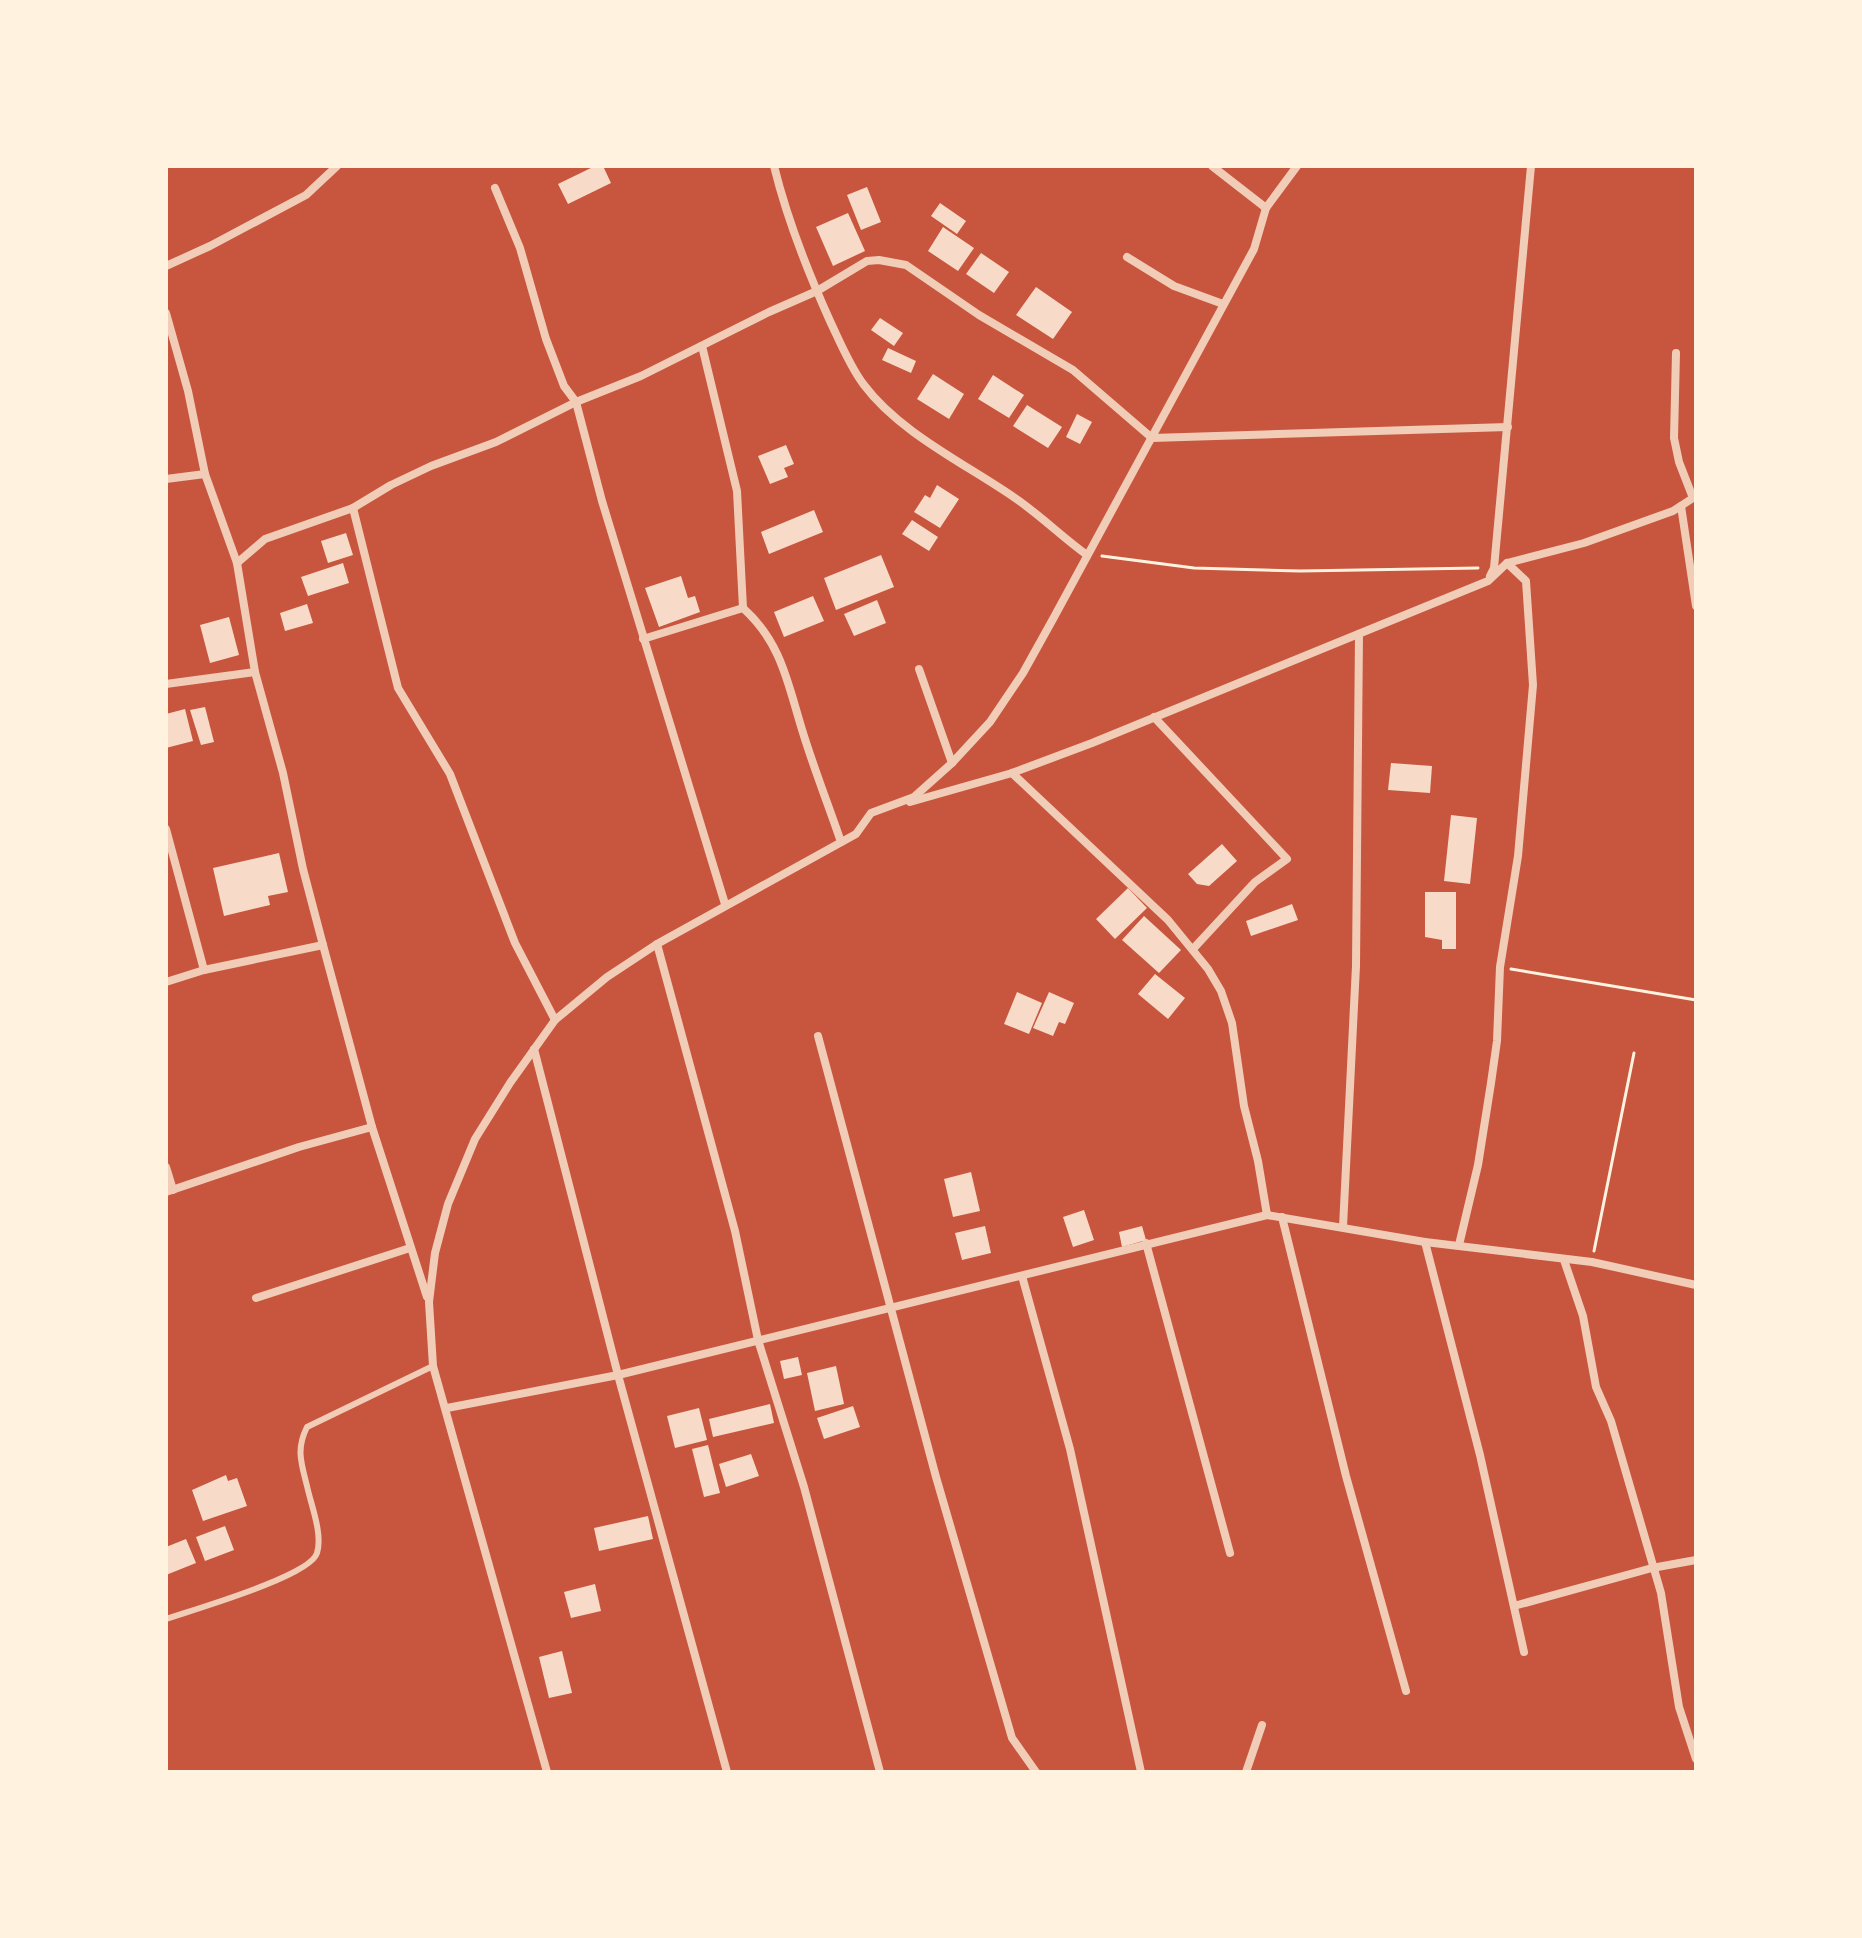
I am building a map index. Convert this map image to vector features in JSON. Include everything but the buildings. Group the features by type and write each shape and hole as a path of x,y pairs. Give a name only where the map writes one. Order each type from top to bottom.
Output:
{"street":[{"path":"166,266 306,195 337,166"},
{"path":"774,166 791,225 817,291 863,385 890,414 1019,501 1087,555"},
{"path":"1212,166 1266,208"},
{"path":"547,1772 433,1366 429,1302 435,1253 454,1191 475,1139 555,1020 607,977 725,904 856,834 871,813 914,797 952,763 990,722 1023,673 1254,249 1266,208 1297,166"},
{"path":"1488,581 1494,568 1531,166"},
{"path":"495,188 520,248 546,339 564,386 576,402 602,501 725,904"},
{"path":"1127,257 1174,286 1223,304"},
{"path":"237,563 265,539 353,508 431,466 496,442 576,402 641,376 817,291 867,261 906,265 979,315 1073,370 1152,438 1508,427"},
{"path":"166,313 188,391 205,474 237,563 255,672 283,773 323,945 372,1127 429,1302"},
{"path":"702,346 737,491 743,608 760,624 780,655 804,737 841,842"},
{"path":"871,813 1012,773 1488,581 1507,563 1584,543 1681,506 1694,497 1679,462 1674,438 1676,353"},
{"path":"166,479 205,474"},
{"path":"1681,506 1696,606"},
{"path":"353,508 398,688 450,774 515,943 555,1020"},
{"path":"1459,1245 1478,1165 1495,1055 1500,967 1518,856 1533,685 1526,581 1507,563"},
{"path":"643,639 743,608"},
{"path":"1343,1227 1356,966 1359,634"},
{"path":"919,669 952,763"},
{"path":"166,684 255,672"},
{"path":"1154,717 1287,859 1255,882 1193,949"},
{"path":"1012,773 1168,920 1193,949 1221,991 1232,1023 1244,1106 1267,1215"},
{"path":"166,829 204,970"},
{"path":"657,944 735,1231 758,1340 804,1487 880,1772"},
{"path":"166,982 204,970 323,945"},
{"path":"818,1036 936,1477 1012,1738 1036,1772"},
{"path":"534,1049 618,1375 727,1772"},
{"path":"166,1167 169,1191 299,1147 372,1127"},
{"path":"447,1408 618,1375 1267,1215 1425,1242 1592,1262 1696,1285"},
{"path":"1282,1217 1346,1476 1406,1691"},
{"path":"1425,1242 1480,1455 1524,1652"},
{"path":"1146,1243 1230,1553"},
{"path":"256,1298 410,1248"},
{"path":"1564,1260 1583,1316 1596,1387 1611,1421 1661,1593 1679,1707 1696,1759"},
{"path":"1022,1276 1070,1449 1141,1772"},
{"path":"1514,1606 1652,1568 1696,1560"},
{"path":"1246,1772 1262,1725"}],"lane":[{"path":"166,1619 255,1589 309,1566 317,1554 318,1539 300,1458 300,1442 307,1427 433,1366"}],"path":[{"path":"1087,555 1194,568 1300,571 1494,568"},
{"path":"1500,967 1696,1000"},
{"path":"1592,1262 1634,1053"}]}
